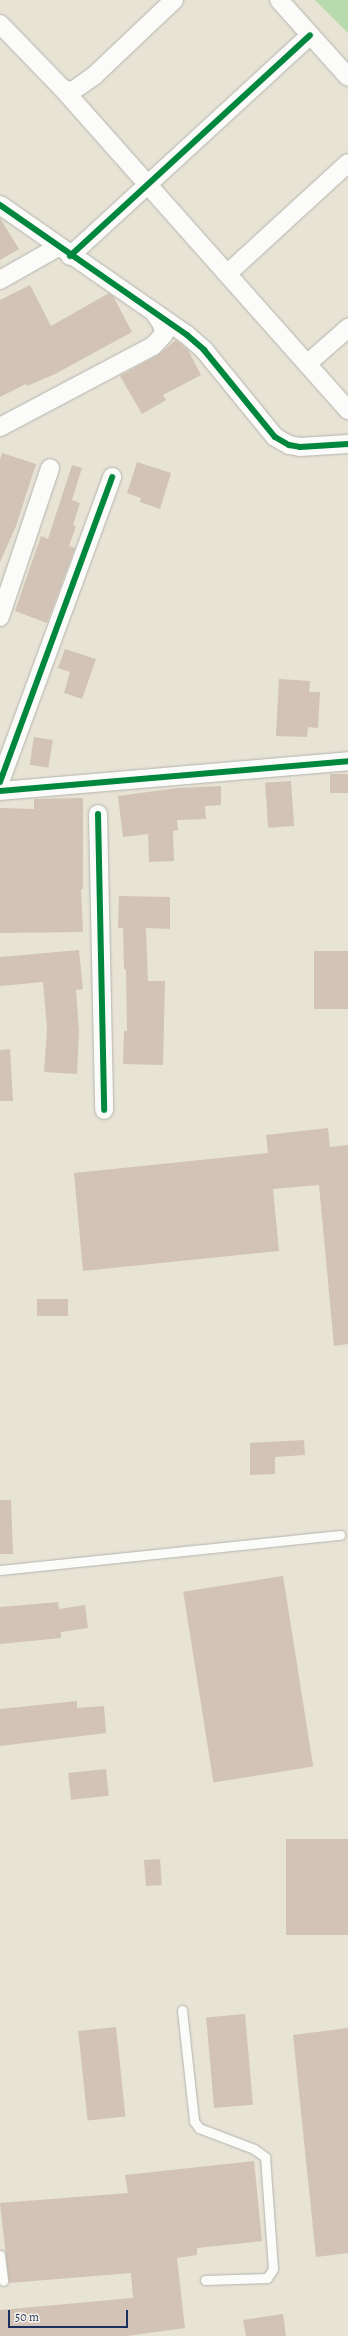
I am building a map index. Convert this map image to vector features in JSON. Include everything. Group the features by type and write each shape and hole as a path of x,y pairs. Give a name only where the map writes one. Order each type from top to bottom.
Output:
{"street":[{"path":"62,88 71,92 78,90 174,0"},
{"path":"278,0 348,77"},
{"path":"0,24 62,88 348,410"},
{"path":"0,280 64,251 148,184 310,35"},
{"path":"227,274 348,162"},
{"path":"0,205 64,251 187,335 204,350 275,437 289,445 300,447 348,444"},
{"path":"0,427 153,346 164,334 162,324 155,314"},
{"path":"308,364 348,328"},
{"path":"0,617 50,468"},
{"path":"0,782 112,477"},
{"path":"0,791 348,761"},
{"path":"98,814 104,1110"}],"lane":[{"path":"0,1570 340,1535"},
{"path":"182,2010 194,2121 199,2128 254,2149 265,2157 273,2269 267,2278 204,2280"},
{"path":"0,2255 3,2281"}],"green space":[{"path":"315,0 348,0 348,33"}],"building":[{"path":"0,218 19,249 0,260"},
{"path":"30,285 51,326 109,293 113,296 132,332 55,374 27,386 26,384 0,397 0,300"},
{"path":"176,340 188,350 201,375 163,395 166,400 142,414 120,376 158,355"},
{"path":"2,453 36,464 16,526 0,562 0,460"},
{"path":"137,462 171,473 160,509 140,502 141,498 127,493"},
{"path":"72,465 82,468 72,500 80,503 73,525 76,526 69,546 75,548 47,623 15,611 41,536 48,539"},
{"path":"65,649 96,659 82,699 64,693 70,672 58,668"},
{"path":"279,679 310,681 309,692 320,692 318,728 308,727 307,737 276,736"},
{"path":"34,737 53,740 48,768 30,765"},
{"path":"330,774 348,774 348,793 330,793"},
{"path":"291,781 294,826 268,828 265,783"},
{"path":"221,786 221,805 205,806 206,819 177,820 178,830 173,831 174,861 149,862 148,834 123,837 118,796 178,788"},
{"path":"83,798 83,889 81,889 83,932 0,933 0,808 34,809 34,799"},
{"path":"119,896 170,897 170,929 146,928 148,981 165,981 163,1065 123,1064 124,1031 127,1031 126,969 124,969 123,928 118,928"},
{"path":"79,950 83,989 76,990 79,1031 77,1074 44,1072 47,1029 43,982 0,986 0,957"},
{"path":"314,951 348,951 348,1009 314,1009"},
{"path":"10,1049 13,1101 0,1101 0,1050"},
{"path":"328,1128 330,1147 348,1145 348,1344 334,1346 319,1185 273,1189 279,1251 83,1271 74,1173 268,1153 266,1135"},
{"path":"37,1299 68,1299 68,1316 37,1316"},
{"path":"304,1440 305,1455 275,1457 275,1474 250,1475 250,1443"},
{"path":"0,1500 11,1500 13,1554 0,1554"},
{"path":"283,1576 313,1767 213,1782 183,1592"},
{"path":"58,1602 59,1609 85,1605 88,1628 61,1632 61,1638 0,1644 0,1607"},
{"path":"77,1701 77,1708 104,1706 106,1733 0,1746 0,1709"},
{"path":"106,1769 109,1796 71,1800 68,1773"},
{"path":"286,1839 348,1839 348,1935 286,1935"},
{"path":"160,1859 162,1885 146,1886 144,1860"},
{"path":"245,2014 253,2105 214,2108 206,2017"},
{"path":"116,2027 125,2117 88,2120 78,2031"},
{"path":"348,2028 348,2253 316,2257 293,2035"},
{"path":"254,2161 262,2241 197,2248 197,2255 177,2258 185,2328 126,2336 0,2336 0,2310 133,2298 131,2273 9,2283 0,2203 128,2193 125,2175"},
{"path":"283,2314 286,2336 246,2336 243,2320"}],"cycle path":[{"path":"70,256 310,35"},
{"path":"0,205 187,335 204,350 275,437 289,445 300,447 348,444"},
{"path":"0,782 112,477"},
{"path":"0,791 348,761"},
{"path":"98,814 104,1110"}]}
